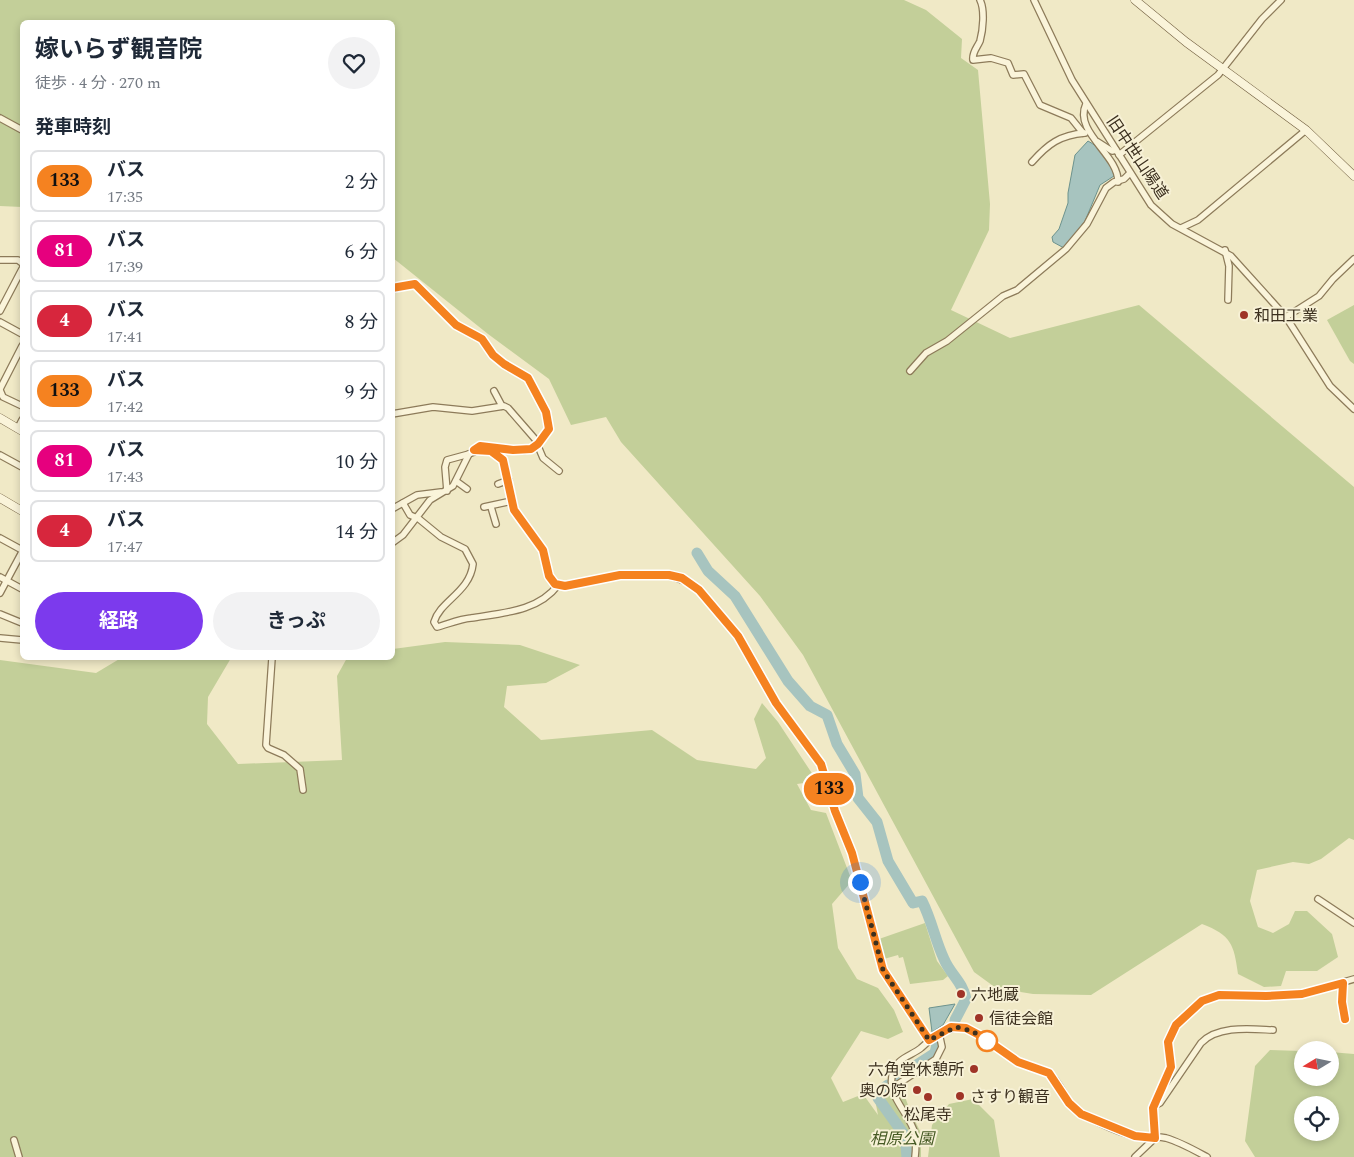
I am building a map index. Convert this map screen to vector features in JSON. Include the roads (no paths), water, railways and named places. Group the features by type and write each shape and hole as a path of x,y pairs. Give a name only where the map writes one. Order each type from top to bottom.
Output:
{"main road":[{"path":"1135,0 1306,130 1354,176"},
{"path":"0,418 20,430"},
{"path":"0,498 20,510"}],"street":[{"path":"980,0 982,11 980,41 972,56 973,60 1000,60 1008,63 1013,75 1024,74 1040,106 1071,118 1096,141 1118,153 1224,69 1262,19 1281,0"},
{"name":"旧中世山陽道","path":"1034,0 1063,63 1086,104 1151,205 1172,224 1225,250 1286,317 1330,386 1354,409"},
{"path":"1085,132 1084,109 1086,104"},
{"path":"0,118 20,129"},
{"path":"1181,228 1198,220 1306,130"},
{"path":"1032,162 1049,144 1070,134 1085,132"},
{"path":"1096,141 1118,169 1118,182"},
{"path":"910,371 926,353 947,341 1003,296 1017,290 1066,249 1087,224 1106,188 1130,173"},
{"path":"1225,250 1229,266 1228,300"},
{"path":"1286,317 1319,296 1333,279 1354,259"},
{"path":"0,260 20,262"},
{"path":"0,311 20,273"},
{"path":"395,287 415,284 456,325 482,339 499,360 528,378 539,395 548,419 549,429 538,444 527,450 480,446 472,453 456,481 445,491 430,500 403,535 395,541"},
{"path":"0,322 20,333"},
{"path":"20,350 0,389 3,397 20,405"},
{"path":"494,391 502,406"},
{"path":"395,413 433,407 472,411 502,406 508,408 538,444 543,458 559,471"},
{"path":"445,491 444,467 447,460 485,450 498,454 503,460 509,480 514,510 543,550 549,576 558,585"},
{"path":"0,454 20,466"},
{"path":"498,484 509,480"},
{"path":"456,481 467,489"},
{"path":"395,507 417,495 445,491"},
{"path":"403,502 410,515 416,517 441,537 465,549 473,564 466,582 455,597 436,615 434,622 437,627 469,618 518,611 530,606 558,585 620,575 669,575 692,584 718,611 738,636 776,703 821,764 835,811 852,853 883,970 929,1040"},
{"path":"484,507 512,502"},
{"path":"491,507 496,524"},
{"path":"0,538 20,550"},
{"path":"0,593 20,555"},
{"path":"0,577 20,588"},
{"path":"0,614 20,622"},
{"path":"0,638 20,640"},
{"path":"272,660 266,746 284,755 300,769 303,790"},
{"path":"1318,899 1354,923"},
{"path":"1155,1138 1152,1112 1171,1067 1168,1048 1171,1035 1176,1025 1202,1001 1219,995 1266,996 1302,994 1354,979"},
{"path":"1343,983 1342,1002 1345,1019"},
{"path":"915,1157 914,1133 892,1088 891,1080 897,1063 916,1052 940,1033 956,1027 972,1031 1018,1062 1049,1073 1069,1103 1081,1114 1135,1136 1172,1140 1208,1157"},
{"path":"1154,1106 1160,1103 1201,1043 1208,1036 1238,1030 1273,1030"},
{"path":"892,1088 936,1059 942,1047 940,1033"},
{"path":"1135,1157 1155,1138"},
{"path":"14,1140 18,1157"}],"water":[{"path":"1088,141 1105,156 1114,176 1100,185 1085,221 1064,248 1053,242 1052,237 1059,229 1068,203 1075,155"},
{"path":"955,1004 943,1025 932,1032 929,1008"}],"waterway":[{"path":"697,553 708,571 735,596 788,681 810,706 827,715 837,744 855,774 858,798 877,822 888,861 913,903 922,901 944,959 964,993 966,999 955,1020"},
{"path":"898,1077 935,1053 938,1040"},
{"path":"888,1085 880,1091 878,1098 905,1136 907,1157"}],"place":[{"name":"和田工業","path":"1244,315"},
{"name":"六地蔵","path":"961,994"},
{"name":"信徒会館","path":"979,1018"},
{"name":"六角堂休憩所","path":"974,1069"},
{"name":"奥の院","path":"917,1090"},
{"name":"さすり観音","path":"960,1096"},
{"name":"松尾寺","path":"928,1097"}],"park label":[{"name":"相原公園","path":"902,1138"}]}
